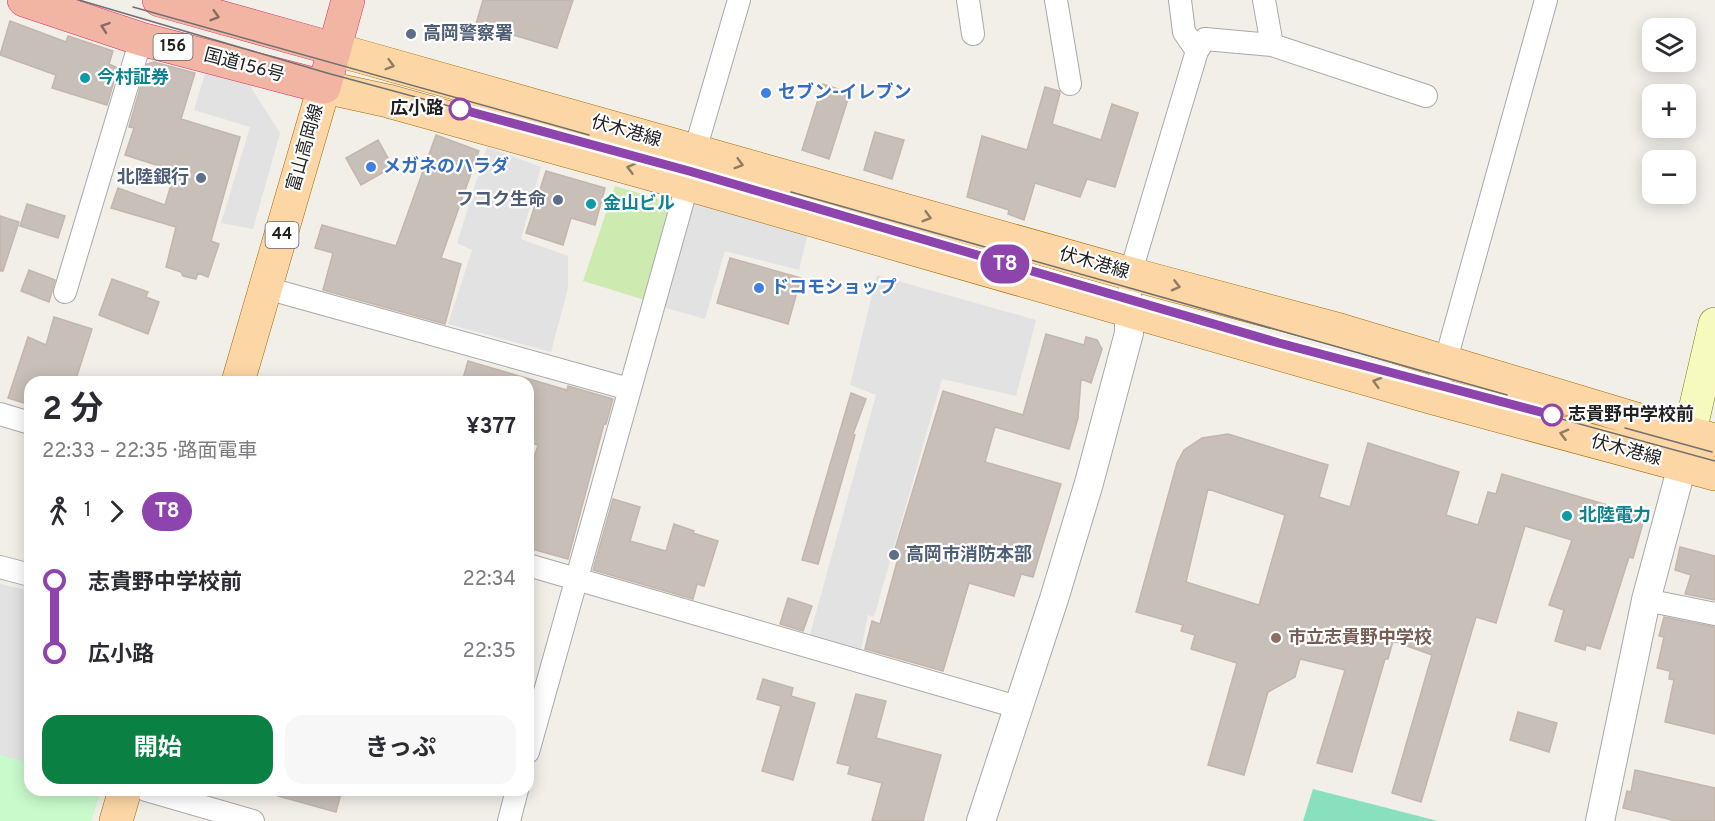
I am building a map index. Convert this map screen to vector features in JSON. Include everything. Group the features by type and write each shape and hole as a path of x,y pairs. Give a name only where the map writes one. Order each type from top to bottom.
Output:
{"highway":[{"name":"国道156号","path":"24,0 141,39 324,87"},
{"name":"156","path":"159,0 334,49"},
{"path":"324,87 348,0"}],"main road":[{"name":"伏木港線","path":"334,49 1131,274 1340,330 1695,447 1715,474"},
{"name":"伏木港線","path":"324,87 388,101 687,184 1433,398 1695,447"},
{"name":"富山高岡線","path":"240,376 324,87"},
{"path":"1695,447 1715,324"},
{"path":"116,821 123,796"}],"street":[{"path":"534,730 739,0"},
{"path":"968,0 973,34"},
{"path":"1056,0 1070,84"},
{"path":"1180,0 1184,32 1197,51"},
{"path":"1264,0 1272,45"},
{"path":"1433,398 1445,363 1546,0"},
{"path":"65,292 141,39"},
{"path":"981,821 1089,483 1129,333 1131,274 1197,51 1204,39 1272,45 1426,96"},
{"path":"266,288 629,389"},
{"path":"0,414 24,421"},
{"path":"1600,821 1646,600 1695,447"},
{"path":"0,567 24,573"},
{"path":"534,567 1017,707"},
{"path":"1646,600 1715,614"},
{"path":"167,796 253,821"},
{"path":"509,821 515,796"}],"green space":[{"path":"615,186 677,204 648,301 583,281"},
{"path":"0,584 24,590 24,796 99,796 91,821 0,821"},
{"path":"1313,789 1438,821 1303,821"}],"shaded area":[{"path":"206,70 249,84 280,133 253,229 221,223 250,127 194,110"},
{"path":"487,147 541,167 521,239 568,256 568,288 551,352 448,324 472,250 457,243"},
{"path":"696,200 809,230 799,270 725,251 705,319 659,306 690,204"},
{"path":"877,275 1036,320 1016,396 942,379 874,617 868,615 858,665 806,649 876,395 850,385"},
{"path":"0,584 24,590 24,761 0,755"}],"building":[{"path":"483,0 573,0 557,48 476,24"},
{"path":"10,21 66,42 68,36 113,51 109,64 118,68 107,105 52,88 56,75 0,55"},
{"path":"154,62 195,73 181,119 240,137 211,241 219,244 208,277 198,273 196,279 183,276 181,272 166,267 176,227 111,208 118,188 165,205 175,171 125,155 134,128 129,127 147,64"},
{"path":"823,84 850,93 829,159 802,150"},
{"path":"1045,87 1060,93 1052,124 1101,140 1112,104 1138,113 1115,187 1087,179 1080,197 1035,183 1024,220 1008,214 1009,210 967,197 982,136 1027,150"},
{"path":"875,132 904,140 892,179 864,170"},
{"path":"436,135 479,151 441,258 461,264 445,324 323,290 333,253 315,248 322,225 396,246"},
{"path":"378,140 393,167 361,185 346,158"},
{"path":"546,171 605,188 595,225 571,218 563,245 526,233"},
{"path":"27,204 65,216 58,238 20,226"},
{"path":"0,216 19,222 3,271 0,271"},
{"path":"730,258 801,278 788,324 717,303"},
{"path":"29,270 55,280 49,302 21,291"},
{"path":"112,279 148,292 146,297 159,302 148,334 99,315"},
{"path":"54,317 92,329 77,376 24,376 24,403 8,398 28,337 46,345"},
{"path":"1046,334 1084,345 1086,337 1097,340 1102,349 1091,383 1081,379 1078,418 1069,449 995,427 985,462 1061,484 1033,577 1021,574 1014,596 969,583 943,671 865,649 872,621 880,624 900,551 895,549 943,391 1023,415"},
{"path":"468,361 519,376 464,376"},
{"path":"534,380 567,390 568,386 613,399 606,424 604,424 568,559 534,550 534,457 538,445 534,444"},
{"path":"851,393 866,399 853,434 855,435 818,564 802,560"},
{"path":"1228,434 1328,465 1319,497 1350,507 1368,443 1459,472 1446,515 1478,525 1488,492 1496,494 1502,474 1645,516 1633,558 1629,557 1600,649 1586,645 1585,650 1555,641 1564,610 1549,605 1572,540 1525,526 1496,623 1476,617 1421,802 1392,793 1432,655 1393,641 1388,659 1385,659 1352,772 1317,763 1345,670 1300,659 1295,677 1268,692 1244,775 1208,765 1237,663 1191,649 1195,635 1181,631 1183,625 1136,612 1177,463 1184,450 1202,438","holes":["1208,489 1285,515 1259,605 1186,582"]},
{"path":"613,499 640,507 630,541 666,551 674,524 718,541 704,586 697,584 693,599 593,570"},
{"path":"1680,547 1715,556 1715,600 1685,594 1691,575 1675,570"},
{"path":"788,598 812,606 803,631 780,624"},
{"path":"1664,617 1715,627 1715,734 1665,722 1674,680 1669,679 1670,671 1657,668 1664,637 1659,636"},
{"path":"763,679 793,688 791,696 815,703 793,780 762,771 781,706 757,699"},
{"path":"856,694 886,701 876,738 941,755 923,821 872,821 882,783 848,774 850,766 837,763"},
{"path":"1518,712 1557,723 1549,752 1510,740"},
{"path":"1635,770 1715,788 1715,821 1676,821 1623,808 1627,791 1631,792"},
{"path":"278,796 340,796 336,812"}],"tram line":[{"path":"79,0 327,73 689,171 1130,301 1715,461"},
{"path":"133,7 589,135"},
{"name":"T8","path":"460,109 689,171 1279,343 1552,415"},
{"path":"791,192 1507,395"},
{"path":"1625,428 1712,452"}],"place":[{"name":"高岡警察署","path":"411,34"},
{"name":"今村証券","path":"85,78"},
{"name":"セブン-イレブン","path":"766,93"},
{"name":"広小路","path":"460,109"},
{"name":"メガネのハラダ","path":"371,167"},
{"name":"北陸銀行","path":"201,178"},
{"name":"フコク生命","path":"558,200"},
{"name":"金山ビル","path":"591,204"},
{"name":"ドコモショップ","path":"759,288"},
{"name":"志貴野中学校前","path":"1552,415"},
{"name":"北陸電力","path":"1567,516"},
{"name":"高岡市消防本部","path":"894,555"},
{"name":"市立志貴野中学校","path":"1276,638"}]}
